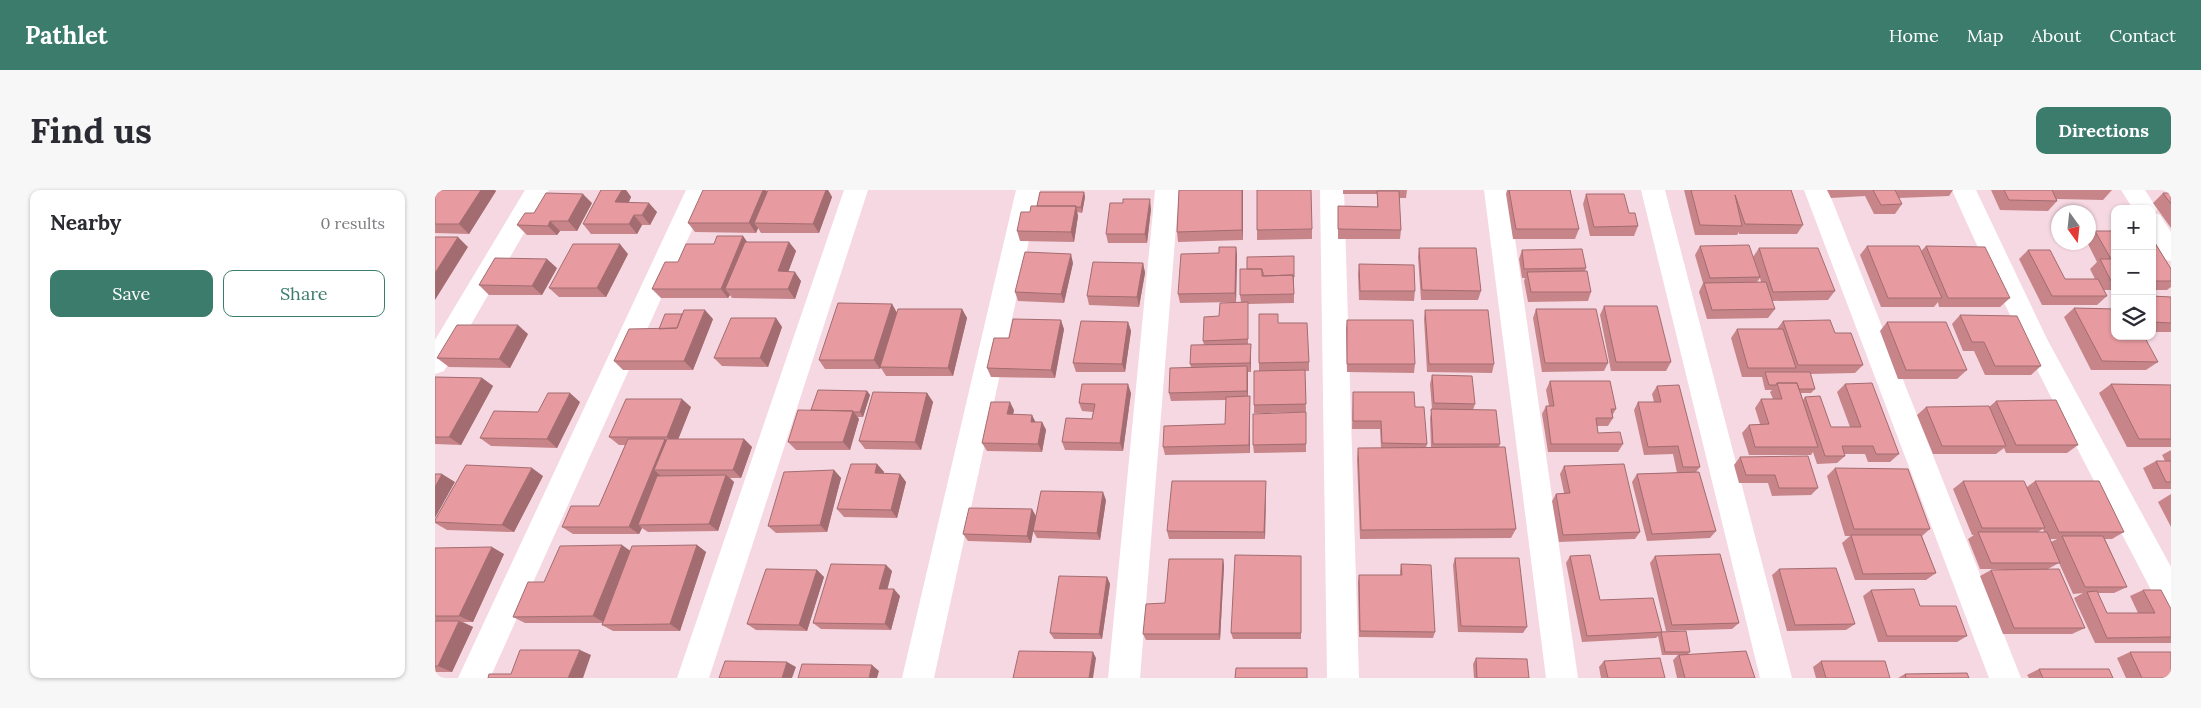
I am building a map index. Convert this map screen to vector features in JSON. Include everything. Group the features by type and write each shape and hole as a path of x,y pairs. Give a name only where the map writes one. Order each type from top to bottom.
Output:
{"street":[{"path":"435,363 537,190"},
{"path":"474,678 698,190"},
{"path":"693,678 856,190"},
{"path":"918,678 1028,190"},
{"path":"1123,678 1167,190"},
{"path":"1332,190 1343,678"},
{"path":"1496,190 1562,678"},
{"path":"1653,190 1776,678"},
{"path":"1815,190 2005,678"},
{"path":"1964,190 1983,236 2053,376 2171,598"},
{"path":"2133,190 2142,205"},
{"path":"2156,228 2171,252"}],"building":[{"path":"435,190 481,190 459,224 435,224"},
{"path":"601,190 622,190 615,202 649,203 642,215 634,215 629,224 583,224"},
{"path":"703,190 763,190 749,223 688,223"},
{"path":"768,190 826,190 813,224 754,223"},
{"path":"1179,190 1242,190 1242,230 1177,232"},
{"path":"1257,190 1311,190 1312,229 1257,230"},
{"path":"1509,190 1570,190 1579,229 1516,229"},
{"path":"1691,190 1791,190 1803,225 1745,224 1735,195 1742,226 1700,225"},
{"path":"1873,190 1895,190 1902,204 1881,205"},
{"path":"2004,190 2052,190 2057,201 2009,200"},
{"path":"1377,191 1399,191 1401,230 1338,229 1338,206 1378,207"},
{"path":"1040,192 1084,192 1081,207 1075,207 1037,206"},
{"path":"546,193 583,194 568,221 550,221 548,226 517,225 525,213 534,213"},
{"path":"2163,193 2171,193 2171,204"},
{"path":"1586,194 1624,194 1629,213 1635,213 1638,226 1594,227"},
{"path":"1123,199 1150,199 1145,234 1106,234 1110,203 1123,203"},
{"path":"1031,206 1076,206 1071,232 1017,231 1021,212 1030,212"},
{"path":"2096,231 2111,231 2111,259 2096,233"},
{"path":"717,236 743,236 721,289 652,289 665,262 678,262 686,244 714,244"},
{"path":"435,237 458,237 435,273"},
{"path":"745,242 789,242 778,271 795,272 788,289 725,289"},
{"path":"573,244 620,244 597,288 549,288"},
{"path":"1749,245 1760,277 1710,278 1700,246"},
{"path":"2156,245 2171,269 2171,281 2156,281"},
{"path":"1867,246 1919,246 1942,298 1888,298"},
{"path":"1926,246 1985,247 2010,298 1948,298"},
{"path":"1219,247 1236,247 1235,293 1178,294 1181,254 1219,253"},
{"path":"1419,248 1476,248 1481,291 1422,290"},
{"path":"1759,248 1818,248 1835,291 1773,292"},
{"path":"1582,249 1586,268 1524,269 1522,250"},
{"path":"2028,250 2050,250 2065,279 2098,279 2107,296 2052,296"},
{"path":"1025,252 1071,254 1061,294 1015,292"},
{"path":"1294,256 1294,277 1293,275 1263,276 1262,269 1247,269 1247,257"},
{"path":"495,258 547,259 532,286 479,285"},
{"path":"2100,259 2111,259 2111,281"},
{"path":"1093,262 1143,263 1137,297 1087,296"},
{"path":"1359,264 1414,265 1415,291 1360,291"},
{"path":"1240,269 1262,269 1262,276 1293,275 1294,294 1240,295"},
{"path":"1587,271 1591,292 1531,292 1527,272"},
{"path":"1766,282 1775,309 1712,310 1704,283"},
{"path":"2156,296 2171,297 2171,323 2156,322"},
{"path":"1248,302 1248,339 1203,341 1204,317 1219,316 1220,303"},
{"path":"838,303 892,304 874,360 819,360"},
{"path":"1604,306 1657,306 1671,362 1616,362"},
{"path":"2074,308 2111,309 2111,340 2146,340 2158,362 2102,361"},
{"path":"898,309 962,309 948,368 880,367"},
{"path":"1536,309 1596,309 1608,363 1545,363"},
{"path":"684,310 705,310 684,361 614,361 629,329 677,328"},
{"path":"1425,310 1488,310 1494,364 1429,364"},
{"path":"665,314 682,314 677,328 659,329"},
{"path":"1259,314 1278,314 1278,323 1307,323 1309,362 1259,363"},
{"path":"1960,315 2017,316 2041,366 1995,366 1984,342 1972,342"},
{"path":"731,318 776,318 760,358 714,358"},
{"path":"1013,319 1061,320 1051,370 987,368 994,338 1009,338"},
{"path":"1347,320 1413,320 1415,364 1347,364"},
{"path":"1830,320 1835,333 1851,333 1863,365 1798,365 1783,321"},
{"path":"1081,321 1128,322 1122,364 1073,363"},
{"path":"1887,322 1946,322 1967,370 1906,370"},
{"path":"457,325 518,325 499,359 437,358"},
{"path":"1737,329 1783,329 1796,368 1748,368"},
{"path":"1251,344 1250,363 1190,364 1191,345"},
{"path":"1247,366 1247,391 1169,393 1170,368"},
{"path":"1305,370 1306,404 1254,405 1254,371"},
{"path":"1765,372 1810,372 1815,389 1799,389 1797,383 1769,385"},
{"path":"1432,375 1472,376 1475,404 1434,403"},
{"path":"435,377 482,378 449,437 435,437"},
{"path":"1550,381 1610,381 1616,409 1611,409 1613,418 1596,418 1598,433 1620,432 1623,444 1551,444 1546,406 1554,406"},
{"path":"1777,383 1797,383 1818,447 1755,447 1749,425 1769,424 1761,399 1782,399"},
{"path":"1872,383 1899,454 1876,454 1873,446 1842,446 1845,456 1825,456 1805,397 1820,396 1831,427 1861,427 1845,384"},
{"path":"1082,384 1128,384 1120,443 1062,442 1066,418 1092,419 1095,404 1079,403"},
{"path":"2111,384 2171,385 2171,439 2139,439"},
{"path":"1679,385 1700,467 1683,467 1678,446 1648,447 1638,402 1661,402 1657,386"},
{"path":"818,390 867,391 860,412 854,412 811,410"},
{"path":"873,392 927,393 915,442 859,441"},
{"path":"1353,392 1414,392 1415,407 1424,407 1427,444 1382,443 1381,421 1353,421"},
{"path":"548,393 570,393 547,439 480,438 494,411 538,412"},
{"path":"1250,396 1249,445 1163,447 1164,426 1225,424 1226,397"},
{"path":"626,399 682,399 667,437 609,437"},
{"path":"2056,400 2078,445 2016,445 1996,401"},
{"path":"991,402 1010,402 1007,414 1032,415 1031,422 1042,422 1038,444 982,443"},
{"path":"1989,406 2006,446 1942,446 1926,407"},
{"path":"1431,409 1496,410 1500,444 1433,444"},
{"path":"798,410 853,411 843,442 788,442"},
{"path":"1306,412 1306,444 1253,445 1253,414"},
{"path":"628,439 665,439 629,527 562,527 571,506 599,506"},
{"path":"667,439 744,439 733,470 654,470"},
{"path":"1505,447 1516,529 1361,530 1358,448"},
{"path":"1808,456 1818,488 1779,488 1775,475 1746,475 1740,457"},
{"path":"2156,461 2171,461 2171,482 2166,482"},
{"path":"851,464 877,464 875,473 900,474 891,510 837,509"},
{"path":"1624,464 1640,532 1563,535 1556,494 1570,493 1564,466"},
{"path":"466,465 532,468 502,525 435,522"},
{"path":"1835,468 1908,469 1930,529 1854,529"},
{"path":"834,470 820,525 768,526 784,472"},
{"path":"1699,472 1716,531 1652,534 1637,474"},
{"path":"435,474 442,474 435,487"},
{"path":"726,475 709,524 638,525 657,476"},
{"path":"1172,481 1266,481 1264,532 1167,531"},
{"path":"1963,481 2024,481 2045,528 1982,528"},
{"path":"2035,481 2099,481 2124,532 2059,532"},
{"path":"1041,491 1103,492 1097,533 1033,531"},
{"path":"969,508 1032,509 1027,536 963,534"},
{"path":"1978,532 2047,532 2060,563 1991,563"},
{"path":"1851,535 1921,535 1936,573 1863,574"},
{"path":"2062,536 2103,536 2127,587 2085,587"},
{"path":"622,545 593,616 513,617 528,582 544,582 560,546"},
{"path":"697,545 670,624 602,625 632,546"},
{"path":"492,547 459,616 435,616 435,548"},
{"path":"1720,554 1739,623 1672,625 1655,556"},
{"path":"1235,555 1301,556 1301,633 1231,633"},
{"path":"1590,555 1600,600 1653,598 1662,632 1587,636 1570,556"},
{"path":"1455,558 1519,558 1527,627 1461,626"},
{"path":"1169,559 1223,559 1219,634 1143,634 1146,604 1165,603"},
{"path":"831,564 886,565 879,589 894,589 885,624 813,623"},
{"path":"1401,564 1431,565 1435,632 1360,631 1359,575 1402,575"},
{"path":"1836,568 1855,624 1795,625 1779,569"},
{"path":"766,569 817,570 799,625 747,624"},
{"path":"2059,569 2085,628 2014,628 1991,570"},
{"path":"1059,576 1107,577 1099,634 1050,633"},
{"path":"1914,589 1920,606 1956,606 1967,636 1887,636 1871,590"},
{"path":"2143,590 2161,590 2171,609 2171,637 2107,638 2087,592 2097,591 2107,613 2155,613"},
{"path":"435,621 459,621 438,666 435,666"},
{"path":"1686,631 1690,652 1665,652 1661,632"},
{"path":"520,650 580,650 568,678 488,678 489,674 511,674"},
{"path":"1019,651 1093,652 1089,678 1013,678"},
{"path":"1746,651 1755,678 1685,678 1679,655"},
{"path":"2130,652 2171,652 2171,678 2142,678"},
{"path":"1476,658 1527,659 1529,678 1477,678"},
{"path":"1660,658 1665,678 1608,678 1604,661"},
{"path":"725,661 787,662 782,678 719,678"},
{"path":"1821,661 1885,661 1890,678 1826,678"},
{"path":"802,664 872,665 869,678 798,678"},
{"path":"1236,668 1307,668 1307,678 1235,678"},
{"path":"2039,669 2109,669 2113,678 2043,678"},
{"path":"1967,673 1969,678 1906,678 1905,674"}]}
